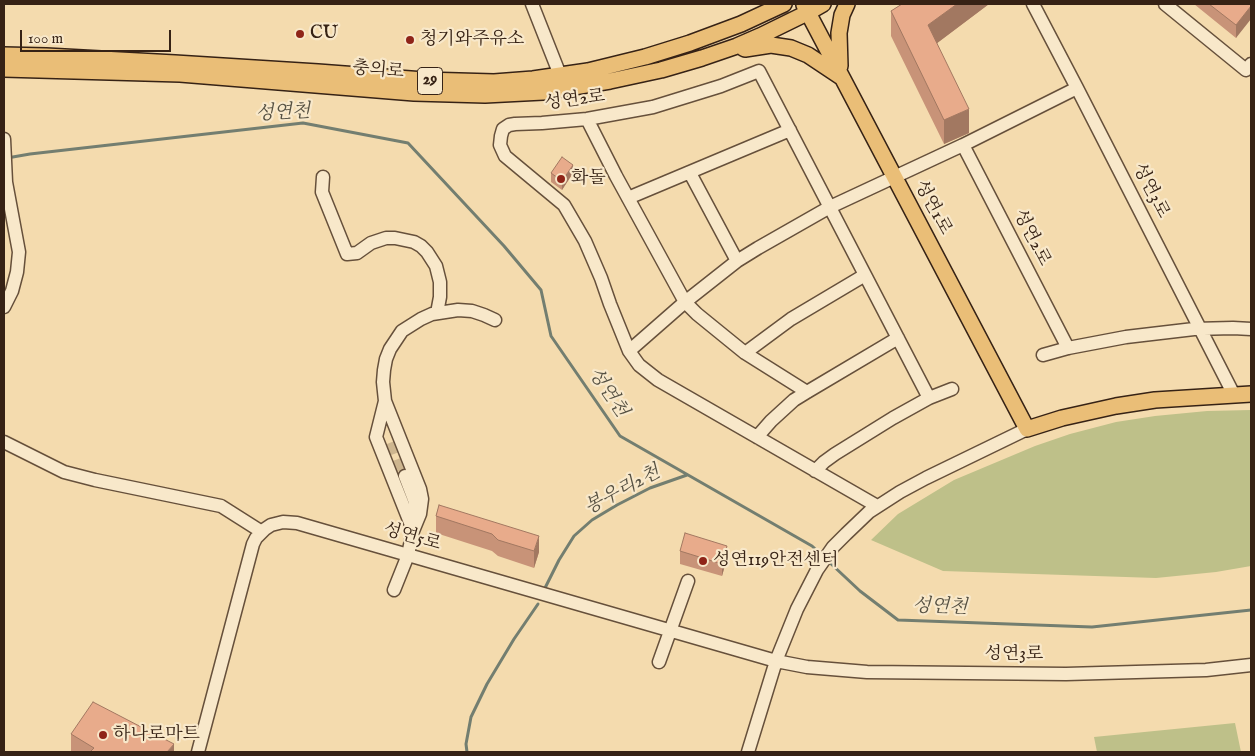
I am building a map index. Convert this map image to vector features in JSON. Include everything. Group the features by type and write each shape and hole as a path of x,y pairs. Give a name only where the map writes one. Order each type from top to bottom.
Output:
{"main road":[{"name":"충의로","path":"4,55 289,70 424,80 494,82 533,79 588,71 667,51 752,19 784,4"},
{"name":"충의로","path":"4,69 180,74 414,92 486,95 543,92 619,79 661,70 702,58 760,36 806,8 823,4"},
{"path":"843,78 838,38 840,22 847,4"},
{"name":"성연1로","path":"806,8 1027,429"},
{"path":"752,19 760,36"},
{"path":"737,46 745,49 771,45 791,48 808,55 843,78"},
{"path":"32,70 33,60 42,60 46,56"},
{"path":"1027,429 1062,418 1116,406 1155,400 1251,394"}],"street":[{"path":"532,4 560,75"},
{"name":"성연3로","path":"1033,4 1234,395"},
{"path":"1165,4 1246,70 1251,64"},
{"name":"성연2로","path":"877,506 756,437 648,373 639,365 629,351 585,241 564,205 502,153 500,146 501,132 508,125 587,119 653,107 759,72 929,398"},
{"path":"629,351 685,302 737,261 758,248 830,207 963,145 1077,88"},
{"path":"587,119 685,302 744,353 807,392"},
{"path":"628,198 790,130"},
{"path":"4,140 6,182 19,252 17,272 12,291 4,307"},
{"name":"성연2로","path":"963,145 1068,348"},
{"path":"690,173 737,261"},
{"path":"323,178 322,192 347,254 357,253 371,243 386,238 414,242 427,252 436,266 440,282 437,313"},
{"path":"744,353 791,319 865,276"},
{"path":"413,531 422,509 421,494 385,401 383,382 386,359 402,331 420,318 458,310 484,315 495,320"},
{"path":"1043,355 1068,348 1126,337 1200,329 1251,328"},
{"path":"756,437 794,400 898,338"},
{"path":"815,470 824,462 893,418 929,398 952,390"},
{"path":"385,401 376,437 413,531"},
{"path":"748,752 776,662 805,592 822,561 846,534 877,506 926,478 1027,429"},
{"path":"4,442 64,472 221,506 262,532 253,544 198,752"},
{"path":"394,590 408,555 415,521 415,502 405,476"},
{"name":"성연5로","path":"262,532 277,523 290,522 776,662"},
{"path":"659,662 688,581"},
{"name":"성연3로","path":"776,662 840,670 905,673 1066,674 1206,670 1251,665"}],"green space":[{"path":"1251,410 1251,566 1216,572 1156,578 943,571 871,540 898,514 954,480 1035,446 1070,434 1116,422 1155,416 1207,411"},
{"path":"1235,723 1241,752 1097,752 1094,737"}],"building":[{"path":"902,4 957,4 928,25 969,109 944,120 891,11"},
{"path":"1209,4 1251,4 1251,6 1236,25"},
{"path":"562,157 573,165 562,181 551,173"},
{"path":"439,505 539,536 534,551 498,540 492,534 436,516"},
{"path":"685,533 727,546 722,564 680,551"},
{"path":"93,702 174,744 167,752 90,752 94,748 71,734"}],"waterway":[{"name":"성연천","path":"7,158 303,123 408,143 504,246 541,290 551,336 620,436 812,546 823,556"},
{"name":"봉우리2천","path":"545,588 574,536 592,520 650,488 687,475"},
{"name":"성연천","path":"828,561 860,591 898,620 1092,627 1251,610"},
{"name":"봉우리2천","path":"467,752 466,744 471,717 487,684 538,604"}],"tunnel":[{"path":"392,442 405,476"}],"place":[{"name":"CU","path":"300,34"},
{"name":"청기와주유소","path":"410,40"},
{"name":"화돌","path":"561,179"},
{"name":"성연119안전센터","path":"703,561"},
{"name":"하나로마트","path":"103,735"}]}
